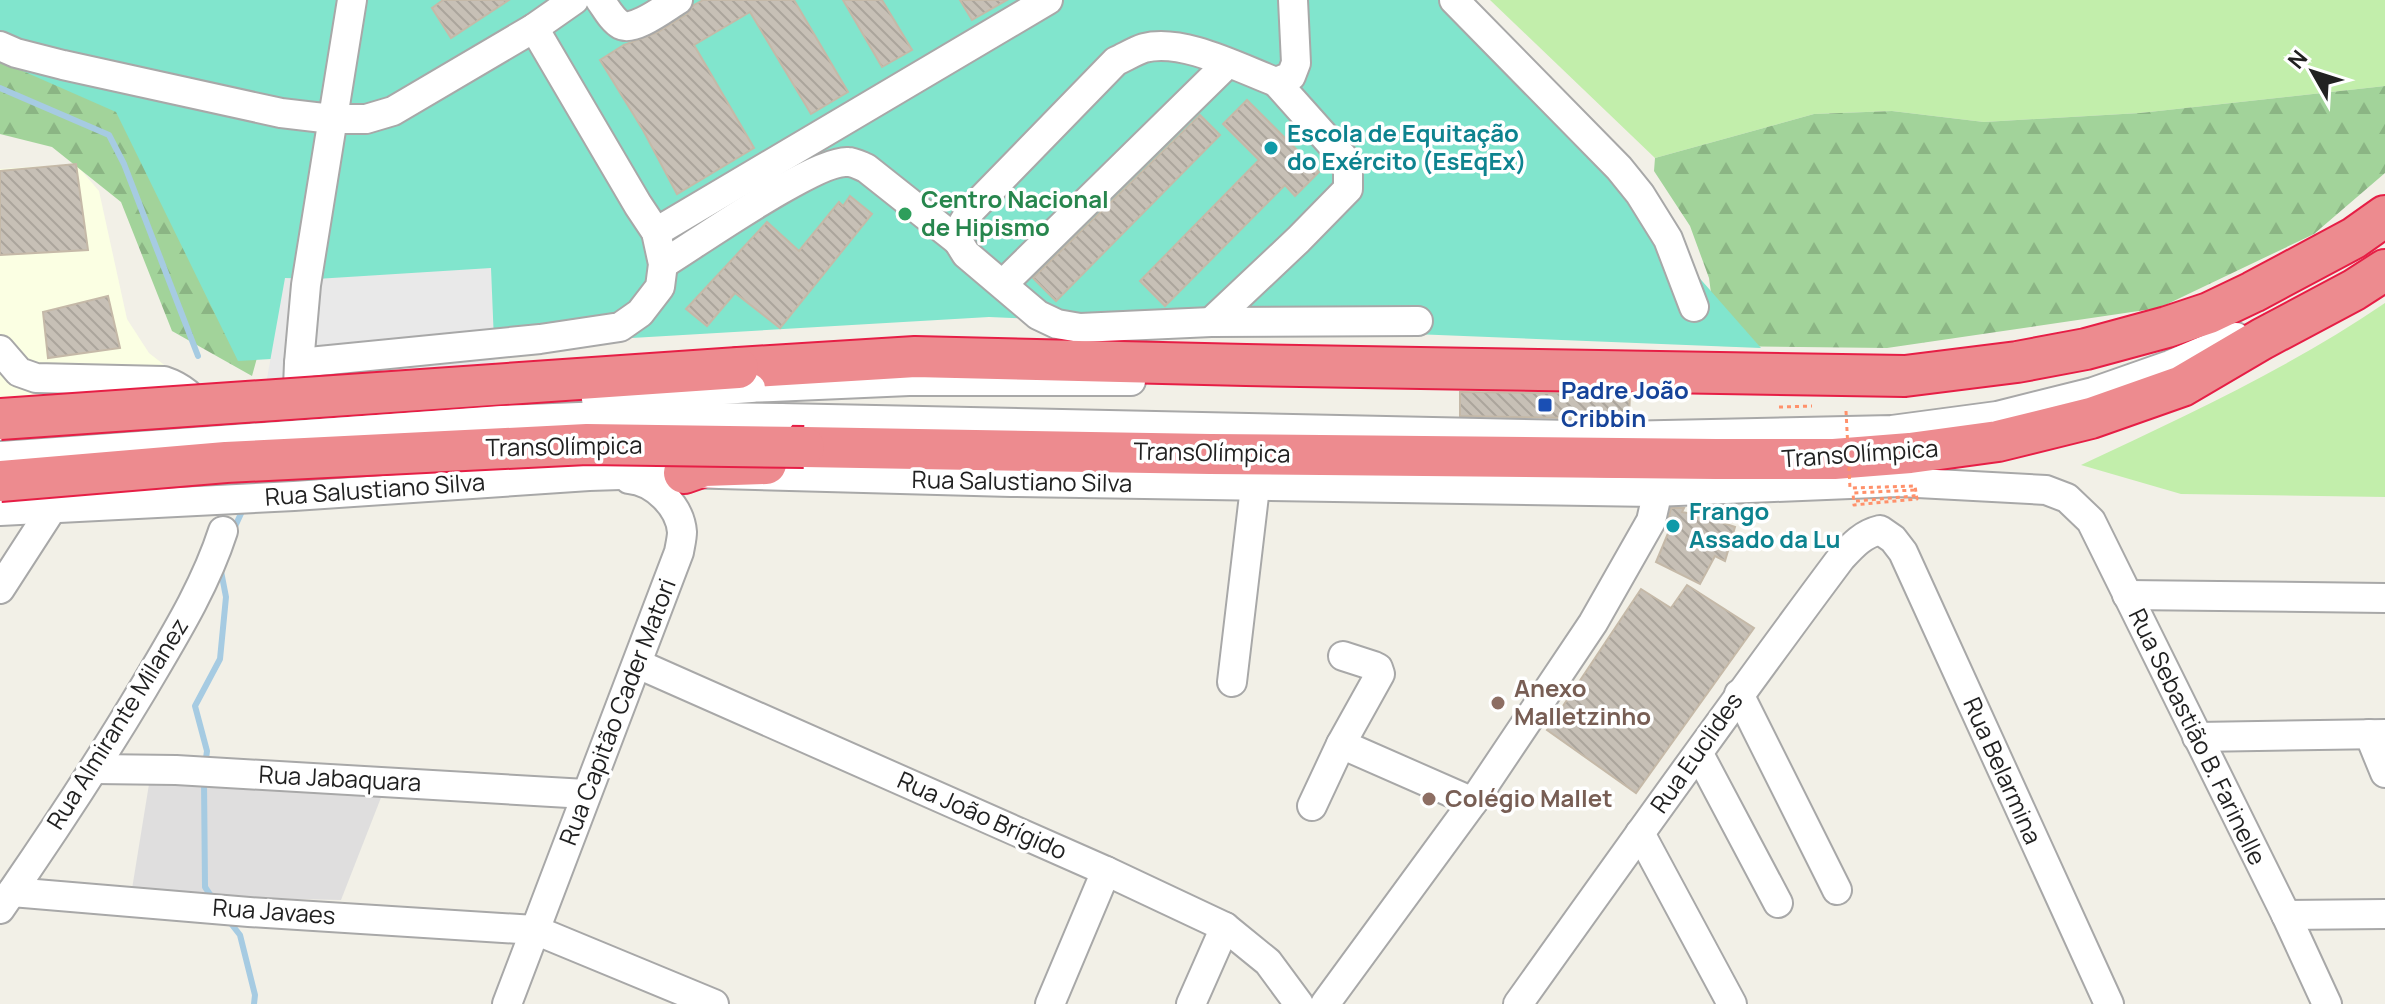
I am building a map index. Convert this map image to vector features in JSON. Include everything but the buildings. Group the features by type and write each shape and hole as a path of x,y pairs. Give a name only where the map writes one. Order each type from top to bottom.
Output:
{"highway":[{"name":"TransOlímpica","path":"0,419 744,378 915,357 1905,376 2017,362 2086,349 2209,313 2354,238 2385,216"},
{"name":"TransOlímpica","path":"0,481 226,462 792,432 1210,454 1834,459 1910,453 1998,441 2091,418 2182,386 2385,270"},
{"path":"684,473 704,466 839,461 1138,462 1210,454"}],"street":[{"path":"294,496 299,363 306,285 352,0"},
{"path":"0,46 63,65 281,113 366,119 393,111 534,28 574,0"},
{"path":"600,0 619,24 627,27 636,25 678,0"},
{"path":"656,232 1048,0"},
{"path":"1276,82 1291,76 1296,63 1293,0"},
{"path":"1454,0 1619,168 1640,194 1668,239 1694,307"},
{"path":"299,363 540,339 620,327 640,313 660,287 663,264 656,232 534,28"},
{"path":"958,241 962,225 971,210 1116,61 1144,48 1170,46 1227,64 1276,82 1343,157 1348,172 1348,189 1211,322"},
{"path":"1003,284 1227,64"},
{"path":"663,264 784,187 824,167 847,161 866,168 958,241 966,254 1038,315 1057,324 1080,328 1211,322 1418,321"},
{"name":"TransOlímpica","path":"0,442 744,378 1136,381 1752,393 1965,385 2030,377 2089,365 2176,340 2300,287 2385,235"},
{"name":"TransOlímpica","path":"0,456 502,420 605,416 792,432 1619,436 1892,430 1997,416 2093,392 2170,365 2264,325 2385,250"},
{"path":"0,350 19,372 36,378 164,381 176,385 191,395 201,407 226,448 231,499"},
{"name":"Rua Salustiano Silva","path":"0,511 684,473 776,478 1654,492 1899,482 2046,490"},
{"name":"Rua Capitão Cader Matori","path":"507,1004 679,552 682,530 676,514 649,483 589,476"},
{"path":"1232,682 1255,487"},
{"name":"Rua Sebastião B. Farinelle","path":"2046,490 2067,498 2091,521 2327,1004"},
{"path":"1325,1004 1473,802 1593,623 1651,521 1656,499 1654,492"},
{"path":"0,589 53,507"},
{"name":"Rua Euclides","path":"1518,1004 1739,694 1841,558 1869,532 1880,530 1893,539"},
{"name":"Rua Almirante Milanez","path":"6,901 95,769 197,594 223,531"},
{"name":"Rua Belarmina","path":"1893,539 1903,552 2109,1004"},
{"path":"2127,595 2385,598"},
{"path":"1312,806 1341,744 1380,674 1374,666 1343,656"},
{"name":"Rua João Brígido","path":"638,664 1106,871 1225,927 1268,962 1299,1004"},
{"path":"1739,694 1837,890"},
{"path":"2197,737 2377,734 2385,773"},
{"path":"1341,744 1473,802"},
{"path":"1699,754 1778,903"},
{"name":"Rua Jabaquara","path":"95,769 221,772 586,794"},
{"path":"1640,833 1732,1004"},
{"path":"1050,1004 1106,871"},
{"name":"Rua Javaes","path":"6,901 194,907 535,930 714,1004"},
{"path":"2286,915 2385,914"},
{"path":"1191,1004 1225,927"}],"path":[{"path":"1846,411 1850,488 1915,486 1917,499 1854,505 1853,493 1914,490 1914,496 1856,501"},
{"path":"1893,539 1905,513 1899,482"}],"shaded area":[{"path":"76,164 99,191 127,319 149,353 176,374 175,387 0,402 0,169"},
{"path":"491,268 495,366 266,384 285,278 316,279"},
{"path":"150,778 384,790 341,900 131,895"}],"green space":[{"name":"Centro Nacional de Hipismo","path":"0,0 1455,0 1761,348 989,317 238,361 116,112 0,61"},
{"path":"1490,0 2385,0 2385,86 2140,113 1984,122 1892,111 1814,114 1655,158"},
{"path":"0,54 312,159 252,376 172,331 121,202 52,147 0,134"},
{"path":"2385,86 2385,173 2314,234 2159,308 1887,348 1718,346 1709,278 1690,226 1654,171 1655,158 1814,114 1892,111 1984,122 2140,113"},
{"path":"2385,303 2385,497 2181,494 2081,465 2274,370"}],"waterway":[{"path":"0,88 109,135 124,164 198,356"},
{"path":"232,533 244,507"},
{"path":"205,766 207,751 195,706 220,659 226,597 220,566"},
{"path":"204,781 205,887 213,899"},
{"path":"229,921 240,935 255,995 254,1004"}],"place":[{"name":"Escola de Equitação do Exército (EsEqEx)","path":"1271,148"},
{"name":"Centro Nacional de Hipismo","path":"905,214"},
{"name":"Padre João Cribbin","path":"1545,405"},
{"name":"Frango Assado da Lu","path":"1673,526"},
{"name":"Anexo Malletzinho","path":"1498,703"},
{"name":"Colégio Mallet","path":"1429,799"}]}
